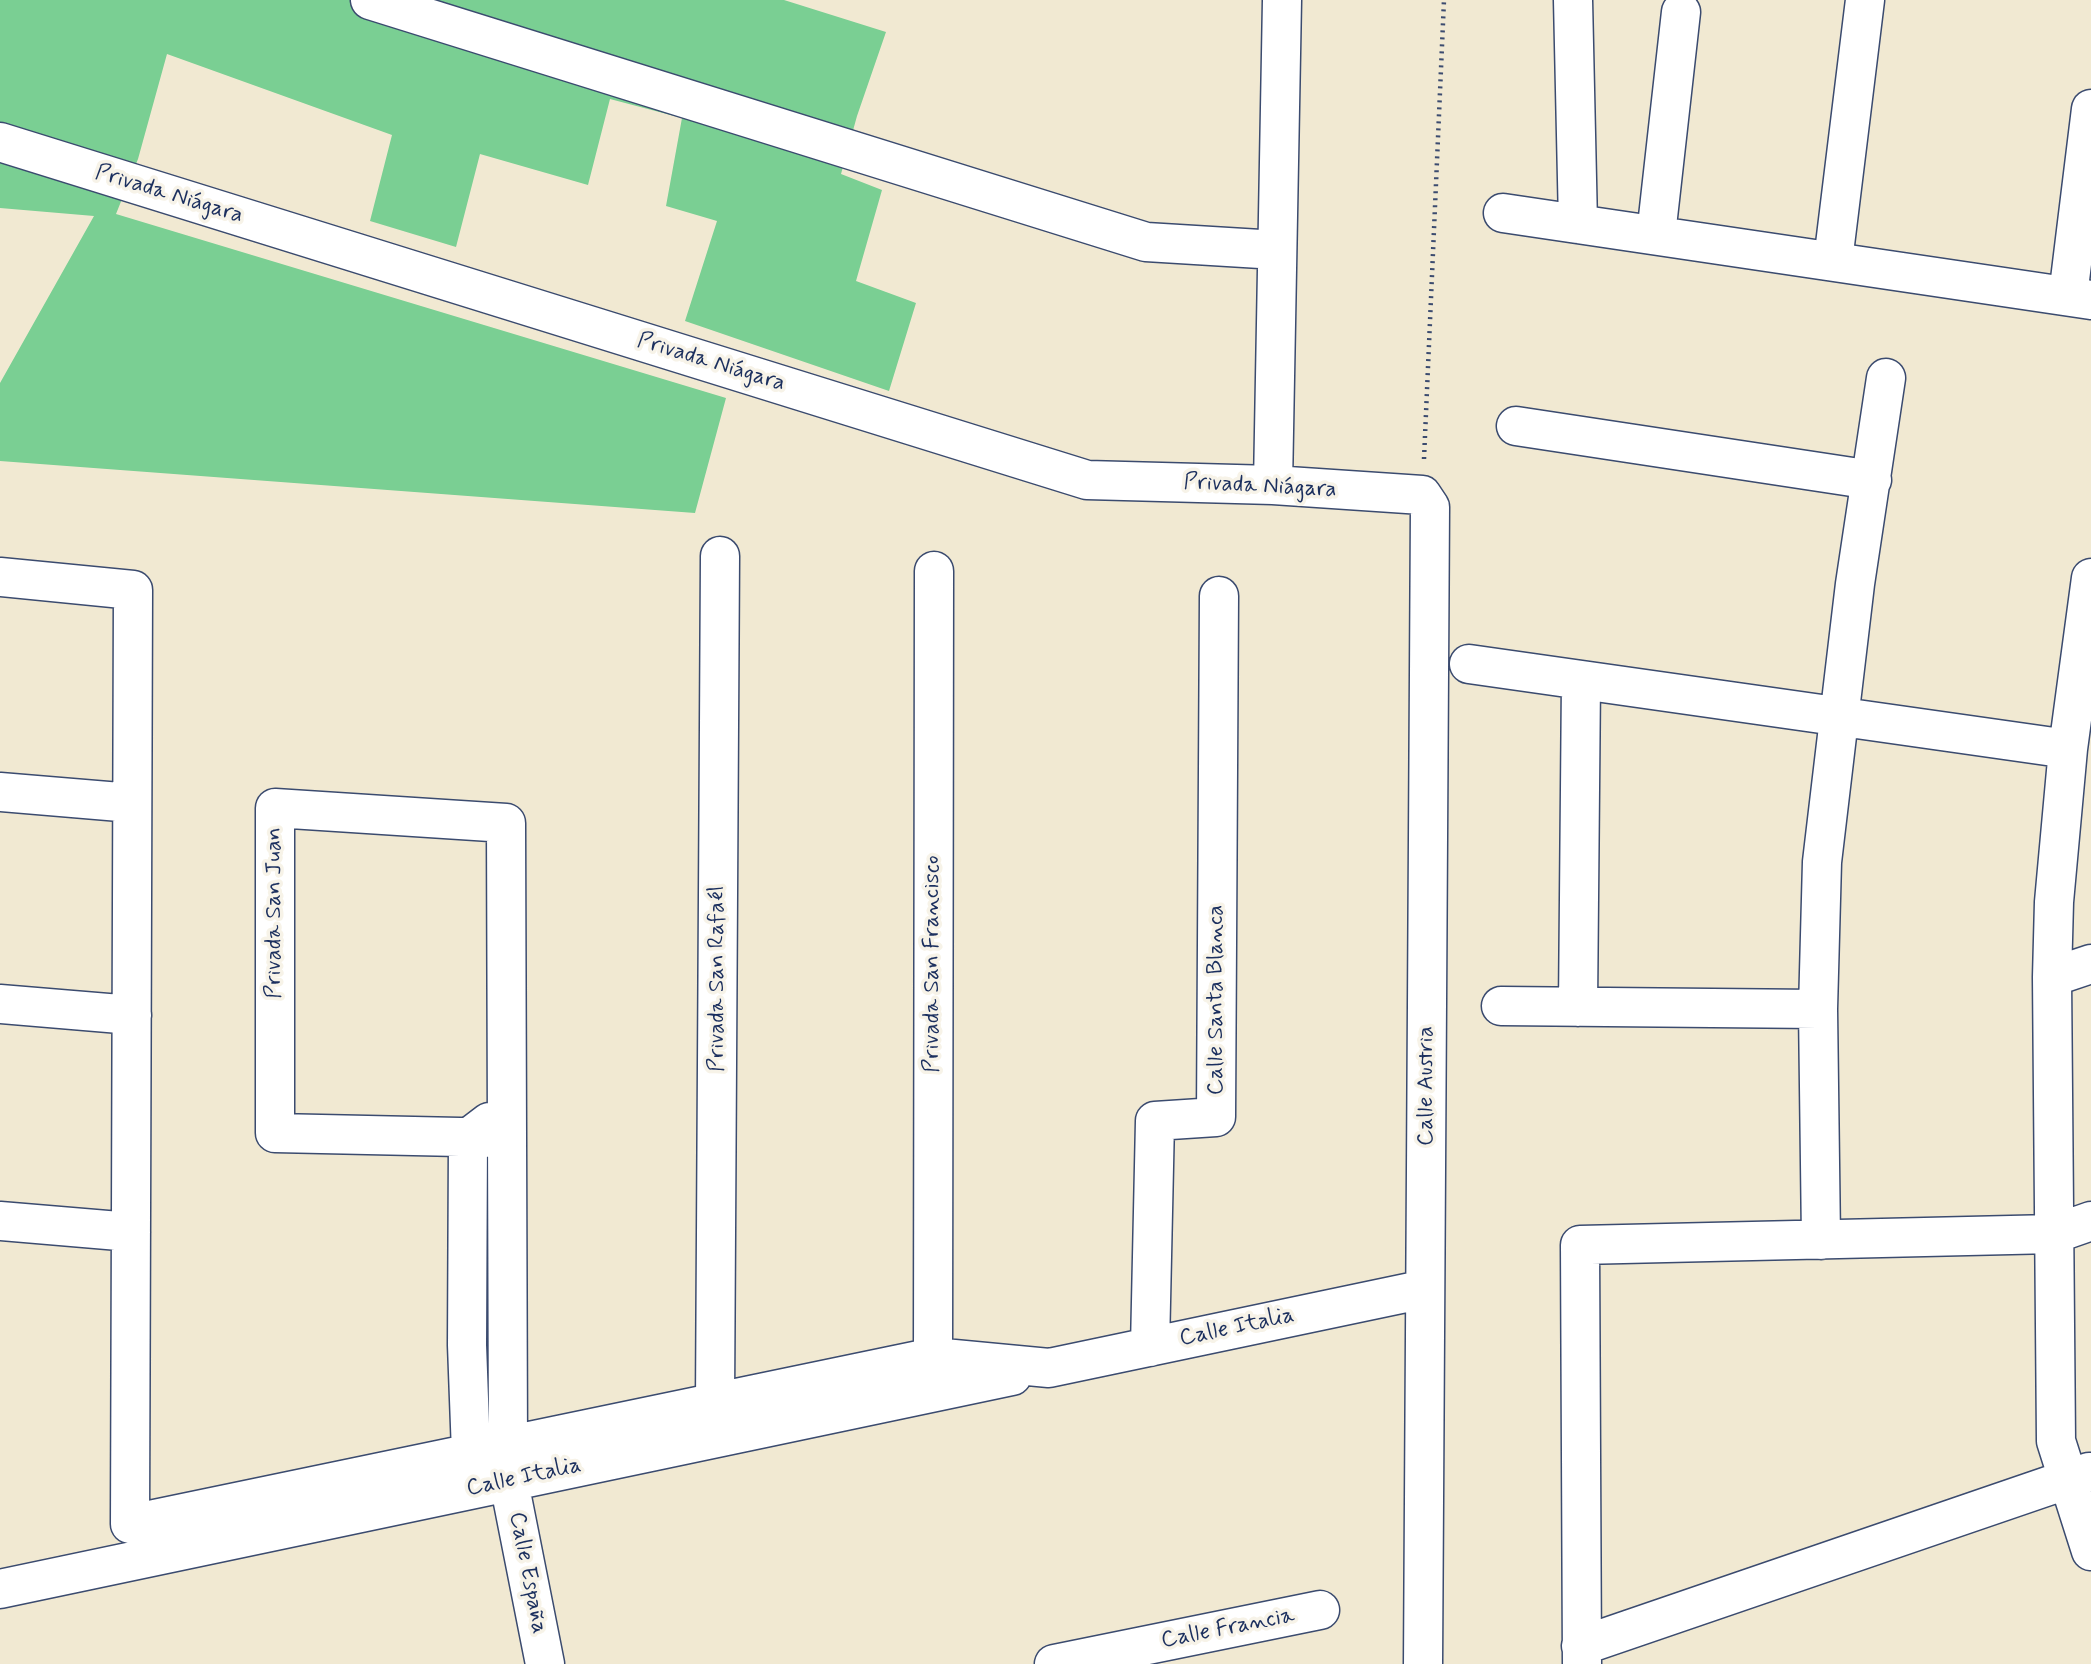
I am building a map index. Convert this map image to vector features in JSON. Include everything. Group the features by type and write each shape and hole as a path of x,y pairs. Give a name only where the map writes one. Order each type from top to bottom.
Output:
{"street":[{"path":"370,0 1146,242 1277,250"},
{"path":"1273,485 1282,0"},
{"path":"1573,0 1578,224"},
{"path":"1833,261 1865,0"},
{"path":"1656,235 1681,12"},
{"path":"1503,213 2079,298 2091,109"},
{"name":"Privada Niágara","path":"0,142 1087,480 1273,485 1426,501"},
{"path":"1821,1240 1818,1009 1822,862 1855,584 1886,378"},
{"path":"1516,426 1872,480"},
{"name":"Calle Austria","path":"1423,1664 1426,501"},
{"name":"Privada San Rafaél","path":"715,1402 720,556"},
{"name":"Privada San Francisco","path":"933,1357 934,571"},
{"path":"0,578 133,590 131,1232 0,1222"},
{"path":"2091,578 2068,749 2053,902 2052,977 2056,1441 2079,1476 2091,1551"},
{"name":"Calle Santa Blanca","path":"1150,1347 1155,1121 1216,1117 1219,596"},
{"path":"1469,664 2068,749"},
{"path":"1578,1007 1580,680"},
{"path":"0,792 132,803"},
{"name":"Privada San Juan","path":"506,1123 468,1138 275,1133 275,808 506,822 508,1464"},
{"path":"2052,977 2091,964"},
{"path":"0,1004 131,1015"},
{"path":"1501,1006 1818,1009"},
{"path":"468,1138 467,1345 471,1453"},
{"path":"2079,1476 1581,1655 1580,1245 2054,1234 2091,1222"},
{"name":"Calle Italia","path":"131,1232 130,1524 471,1453 508,1464 1049,1368 1425,1289"},
{"name":"Calle Italia","path":"0,1588 508,1464 715,1402 933,1357 1049,1368"},
{"name":"Calle España","path":"508,1464 545,1664"},
{"name":"Calle Francia","path":"1054,1664 1320,1610"}],"path":[{"path":"1426,501 1444,0"}],"green space":[{"path":"0,0 784,0 886,32 857,116 841,174 882,190 856,281 916,303 889,391 685,321 717,221 666,206 682,118 610,99 588,185 480,154 456,247 370,221 392,135 167,54 138,159 116,214 726,398 695,513 0,461 0,383 94,216 0,208"}]}
